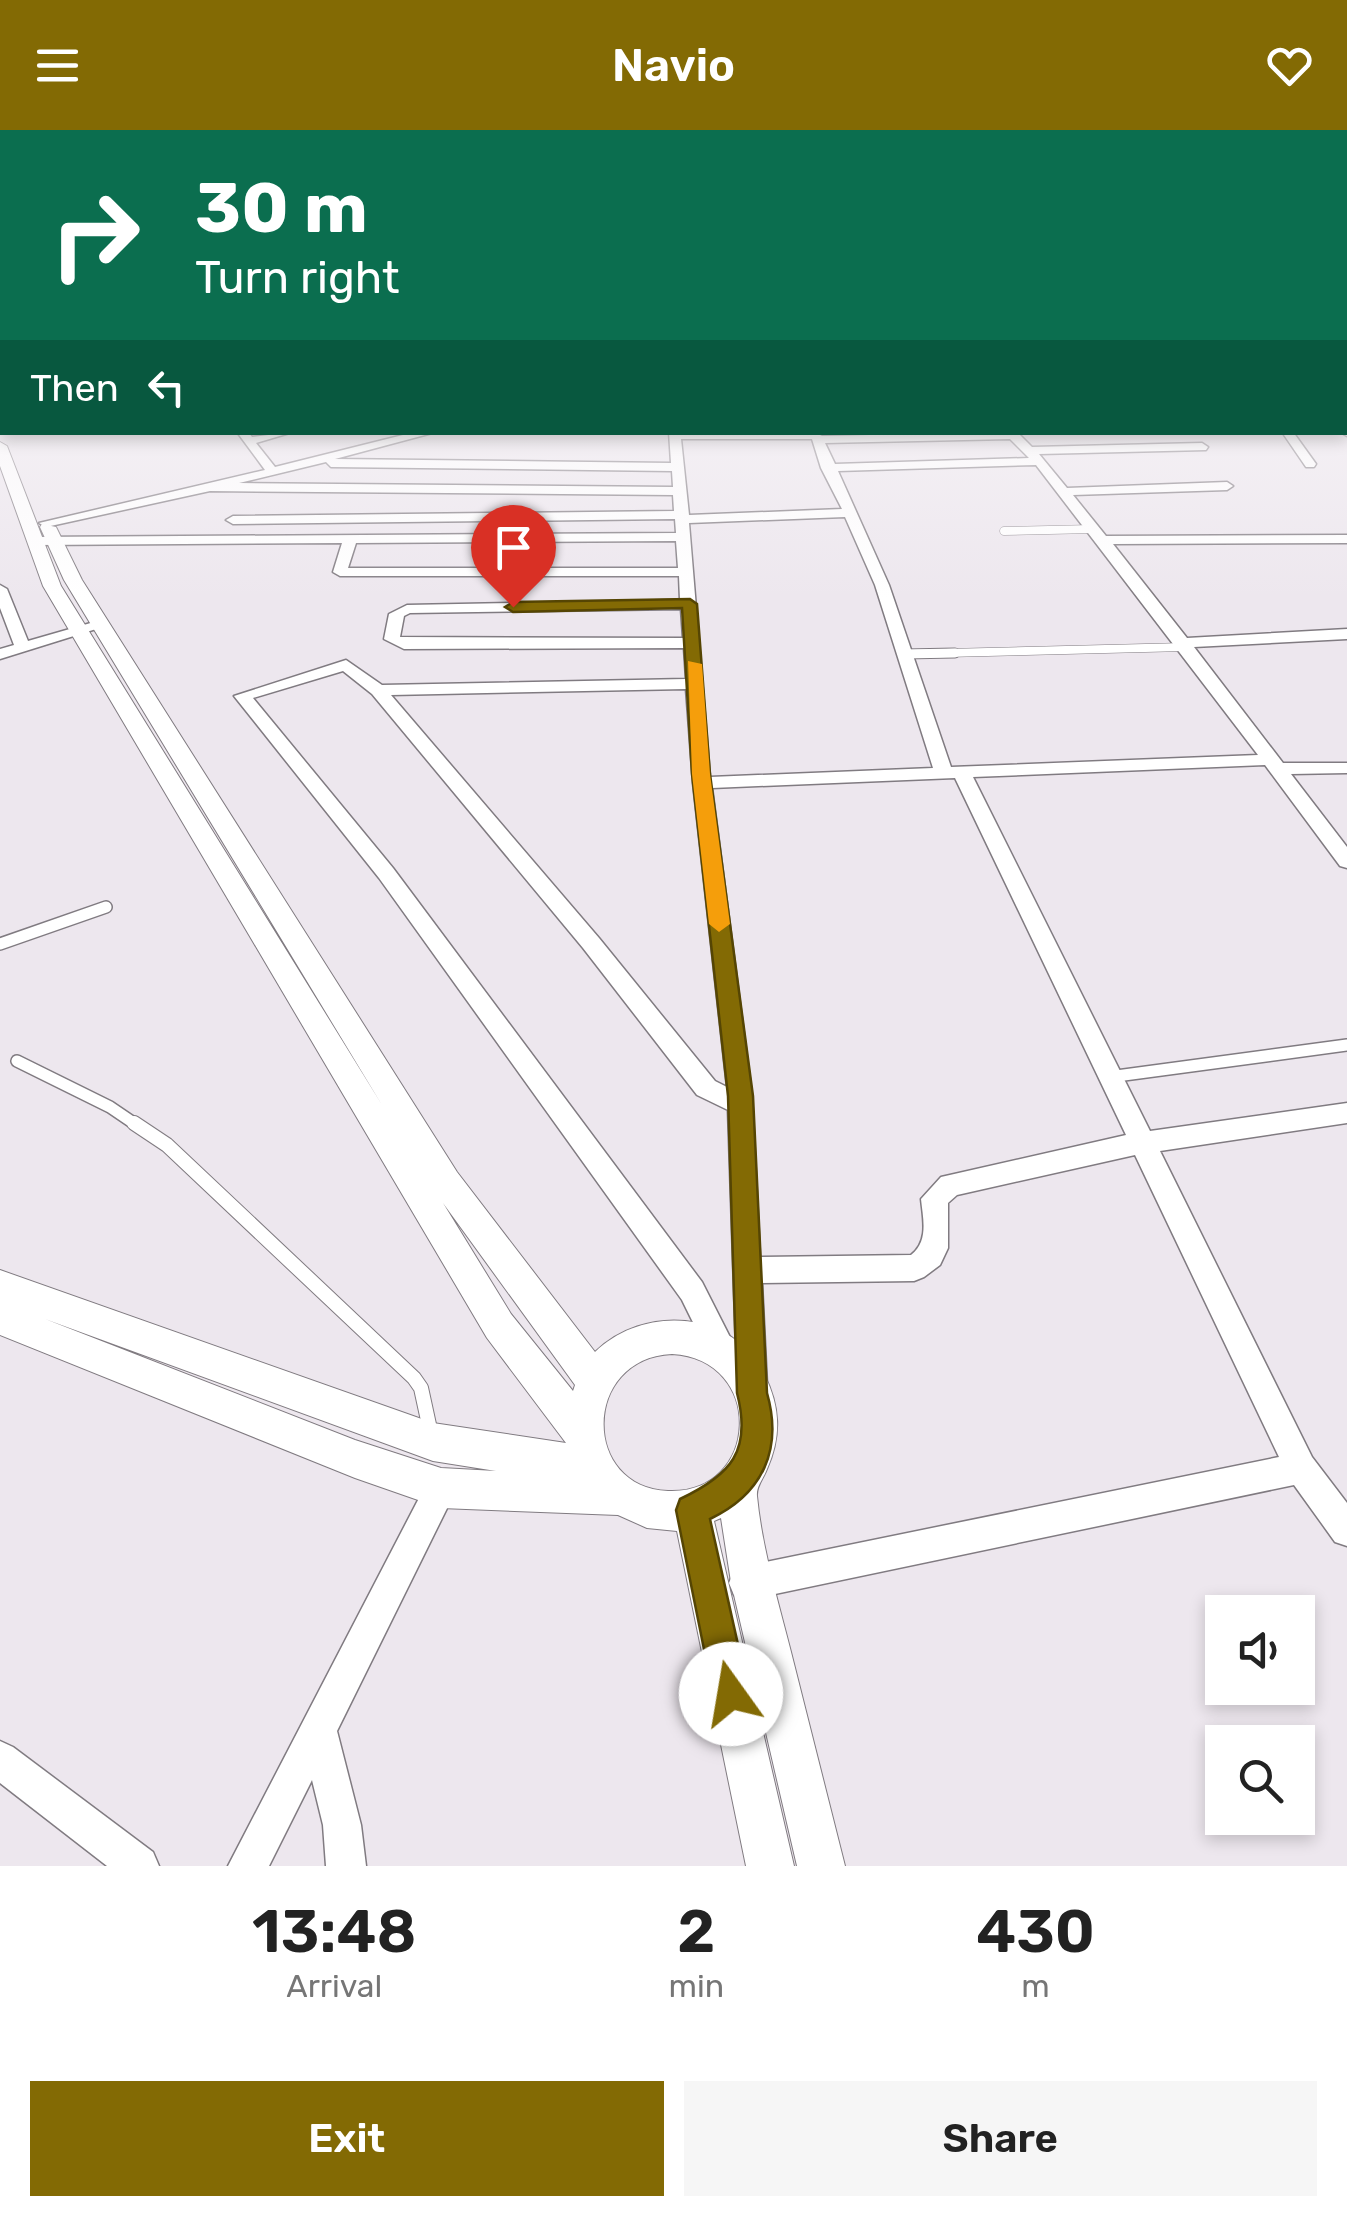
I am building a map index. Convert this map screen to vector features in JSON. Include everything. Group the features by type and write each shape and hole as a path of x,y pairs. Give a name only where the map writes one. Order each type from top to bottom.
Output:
{"street":[{"path":"12,437 45,535 52,586 90,628 446,1182 595,1382"},
{"path":"246,437 272,471"},
{"path":"45,535 409,437"},
{"path":"303,463 676,446 767,437"},
{"path":"812,437 820,443 827,468 882,585 953,773 1301,1468 1347,1530"},
{"path":"820,443 855,437"},
{"path":"1014,437 1098,534 1347,861"},
{"path":"1291,437 1310,464"},
{"path":"0,446 45,535"},
{"path":"676,446 702,784 740,1104 752,1393"},
{"path":"827,468 1202,447"},
{"path":"1063,492 1227,486"},
{"path":"209,488 680,491"},
{"path":"45,535 350,539 848,513"},
{"path":"233,520 684,524"},
{"path":"1098,534 1347,539"},
{"path":"350,539 340,572 687,572"},
{"path":"0,589 22,647"},
{"path":"690,604 407,609 396,614 392,639 404,644 692,642"},
{"path":"0,654 90,628"},
{"path":"90,628 499,1326 622,1496 640,1508 670,1514 692,1510 727,1494 746,1471 757,1442 758,1413 752,1393 734,1362 712,1344 686,1336 660,1335 634,1343 612,1359 595,1382 586,1409 591,1453"},
{"path":"1183,645 1347,634"},
{"path":"723,1354 692,1290 410,905 242,696 346,665 378,690 568,914 706,1088 740,1104"},
{"path":"378,690 695,684"},
{"path":"702,784 1272,765 1347,768"},
{"path":"747,1270 914,1268 933,1257 937,1245 934,1199 940,1191 1140,1143 1347,1113"},
{"path":"0,1286 433,1442 591,1453"},
{"path":"0,1318 355,1459 440,1488 622,1496"},
{"path":"708,1591 1301,1468"},
{"path":"735,1484 752,1582 821,1866"},
{"path":"248,1866 440,1488"},
{"path":"692,1510 770,1866"},
{"path":"318,1730 342,1825 346,1866"},
{"path":"0,1760 139,1866"}],"lane":[{"path":"1004,532 1098,534"},
{"path":"905,654 1183,645"},
{"path":"0,944 106,907"},
{"path":"1108,1078 1347,1044"},
{"path":"17,1061 110,1108 167,1145 414,1378 421,1388 433,1442"}],"slow traffic":[{"path":"694,664 701,774 719,924"}],"route":[{"path":"513,607 690,604 701,774 740,1096 752,1393 758,1413 757,1442 746,1471 727,1494 692,1510 731,1694"}]}
